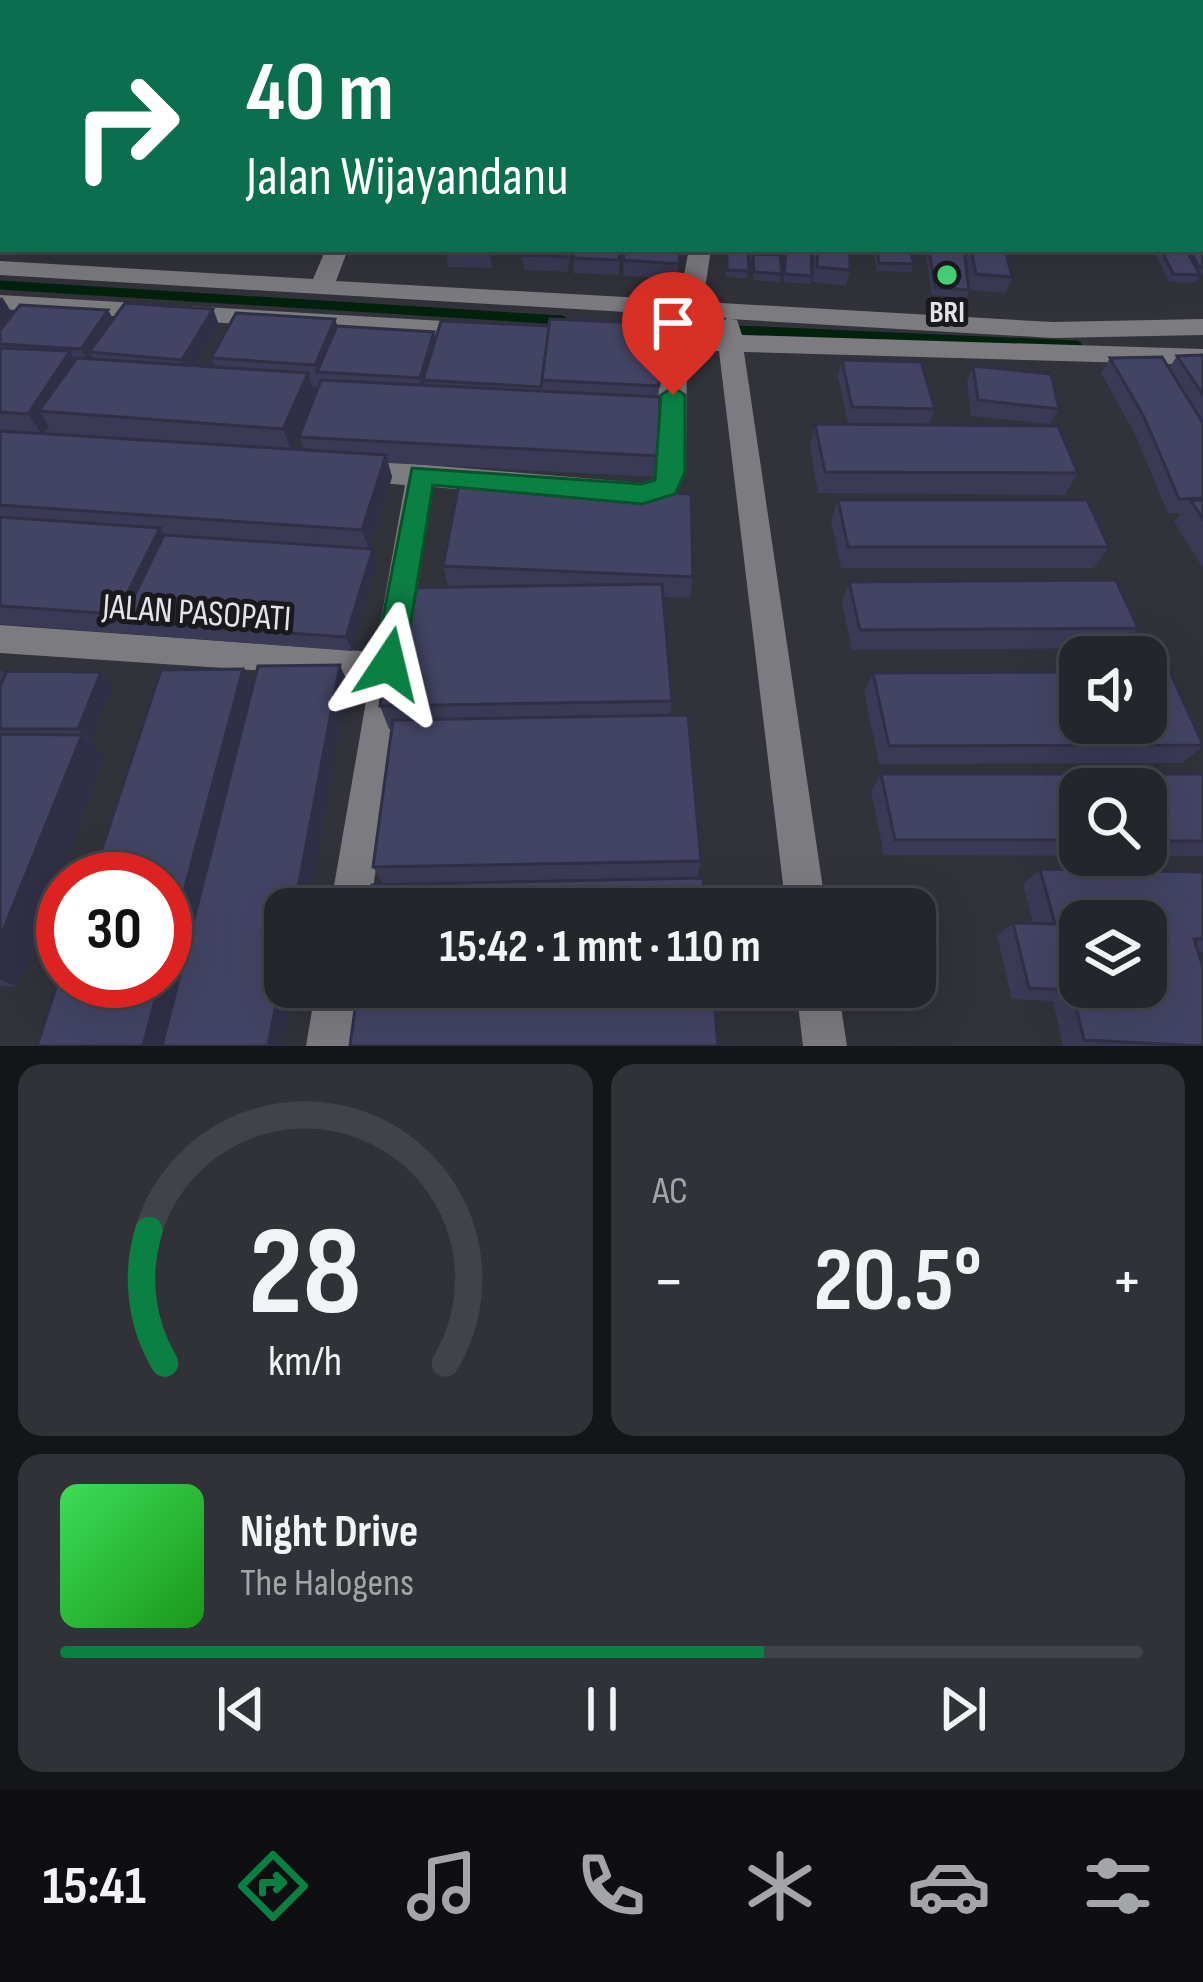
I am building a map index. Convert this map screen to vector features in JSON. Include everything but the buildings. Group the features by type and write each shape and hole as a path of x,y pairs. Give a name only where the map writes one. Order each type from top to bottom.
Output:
{"street":[{"path":"65,272 80,252"},
{"path":"322,286 336,252"},
{"path":"690,307 699,252"},
{"path":"0,268 690,307 728,328 1203,357"},
{"path":"0,302 511,333"},
{"path":"604,338 674,343 728,328 1203,327"},
{"path":"728,328 803,888"},
{"path":"320,468 642,494 665,487 672,472 674,343"},
{"path":"353,888 421,475"},
{"name":"JALAN PASOPATI","path":"0,638 389,664"},
{"path":"155,690 169,648"},
{"path":"328,1046 334,1008"},
{"path":"820,1008 825,1046"}],"waterway":[{"path":"0,285 562,320"},
{"path":"648,326 1077,345"}],"place":[{"name":"BRI","path":"947,275"}],"route":[{"path":"389,664 421,475 642,494 665,487 672,472 673,395"}]}
